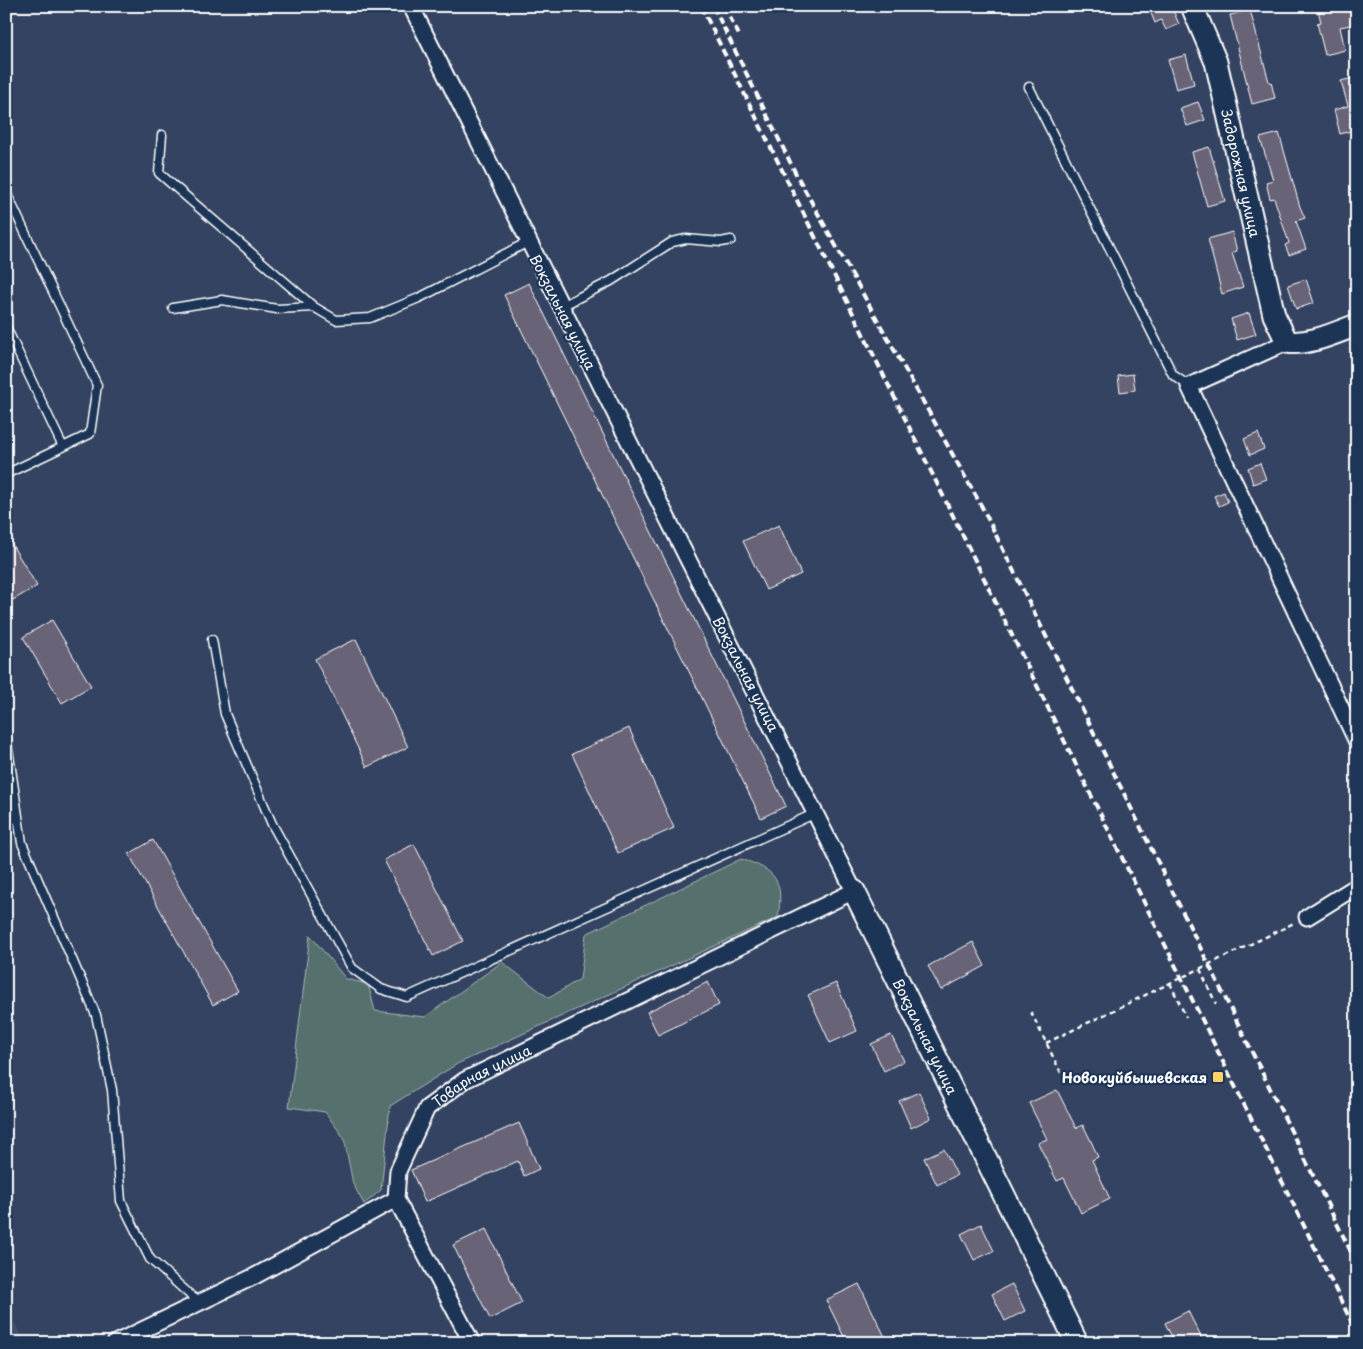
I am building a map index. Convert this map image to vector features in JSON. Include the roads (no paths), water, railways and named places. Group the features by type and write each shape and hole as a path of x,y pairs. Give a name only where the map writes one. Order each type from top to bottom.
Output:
{"street":[{"name":"Вокзальная улица","path":"411,6 560,307 816,813 1077,1343"},
{"name":"Задорожная улица","path":"1192,6 1216,62 1274,316 1287,342"},
{"path":"1357,325 1308,342 1287,342 1189,386 1357,742"},
{"path":"1307,916 1357,886"},
{"name":"Товарная улица","path":"396,1199 398,1171 427,1108 465,1080 854,891"},
{"path":"115,1343 255,1276 396,1199 472,1343"}],"lane":[{"path":"1029,87 1173,375 1189,386"},
{"path":"162,134 159,173 314,307 336,320 370,318 419,298 528,242"},
{"path":"6,192 97,385 90,434 6,474"},
{"path":"560,307 611,281 672,242 686,239 721,242 731,240"},
{"path":"173,308 222,300 277,309 314,307"},
{"path":"6,327 63,447"},
{"path":"212,640 225,714 272,824 352,968 382,989 406,996 816,813"},
{"path":"6,735 22,842 96,1015 112,1090 121,1201 150,1259 198,1302"},
{"path":"6,820 18,818"}],"railway":[{"path":"701,6 1357,1333"},
{"path":"713,6 797,176 982,507 1357,1264"},
{"path":"724,6 739,35"}],"place":[{"name":"Новокуйбышевская","path":"1218,1077"}]}
